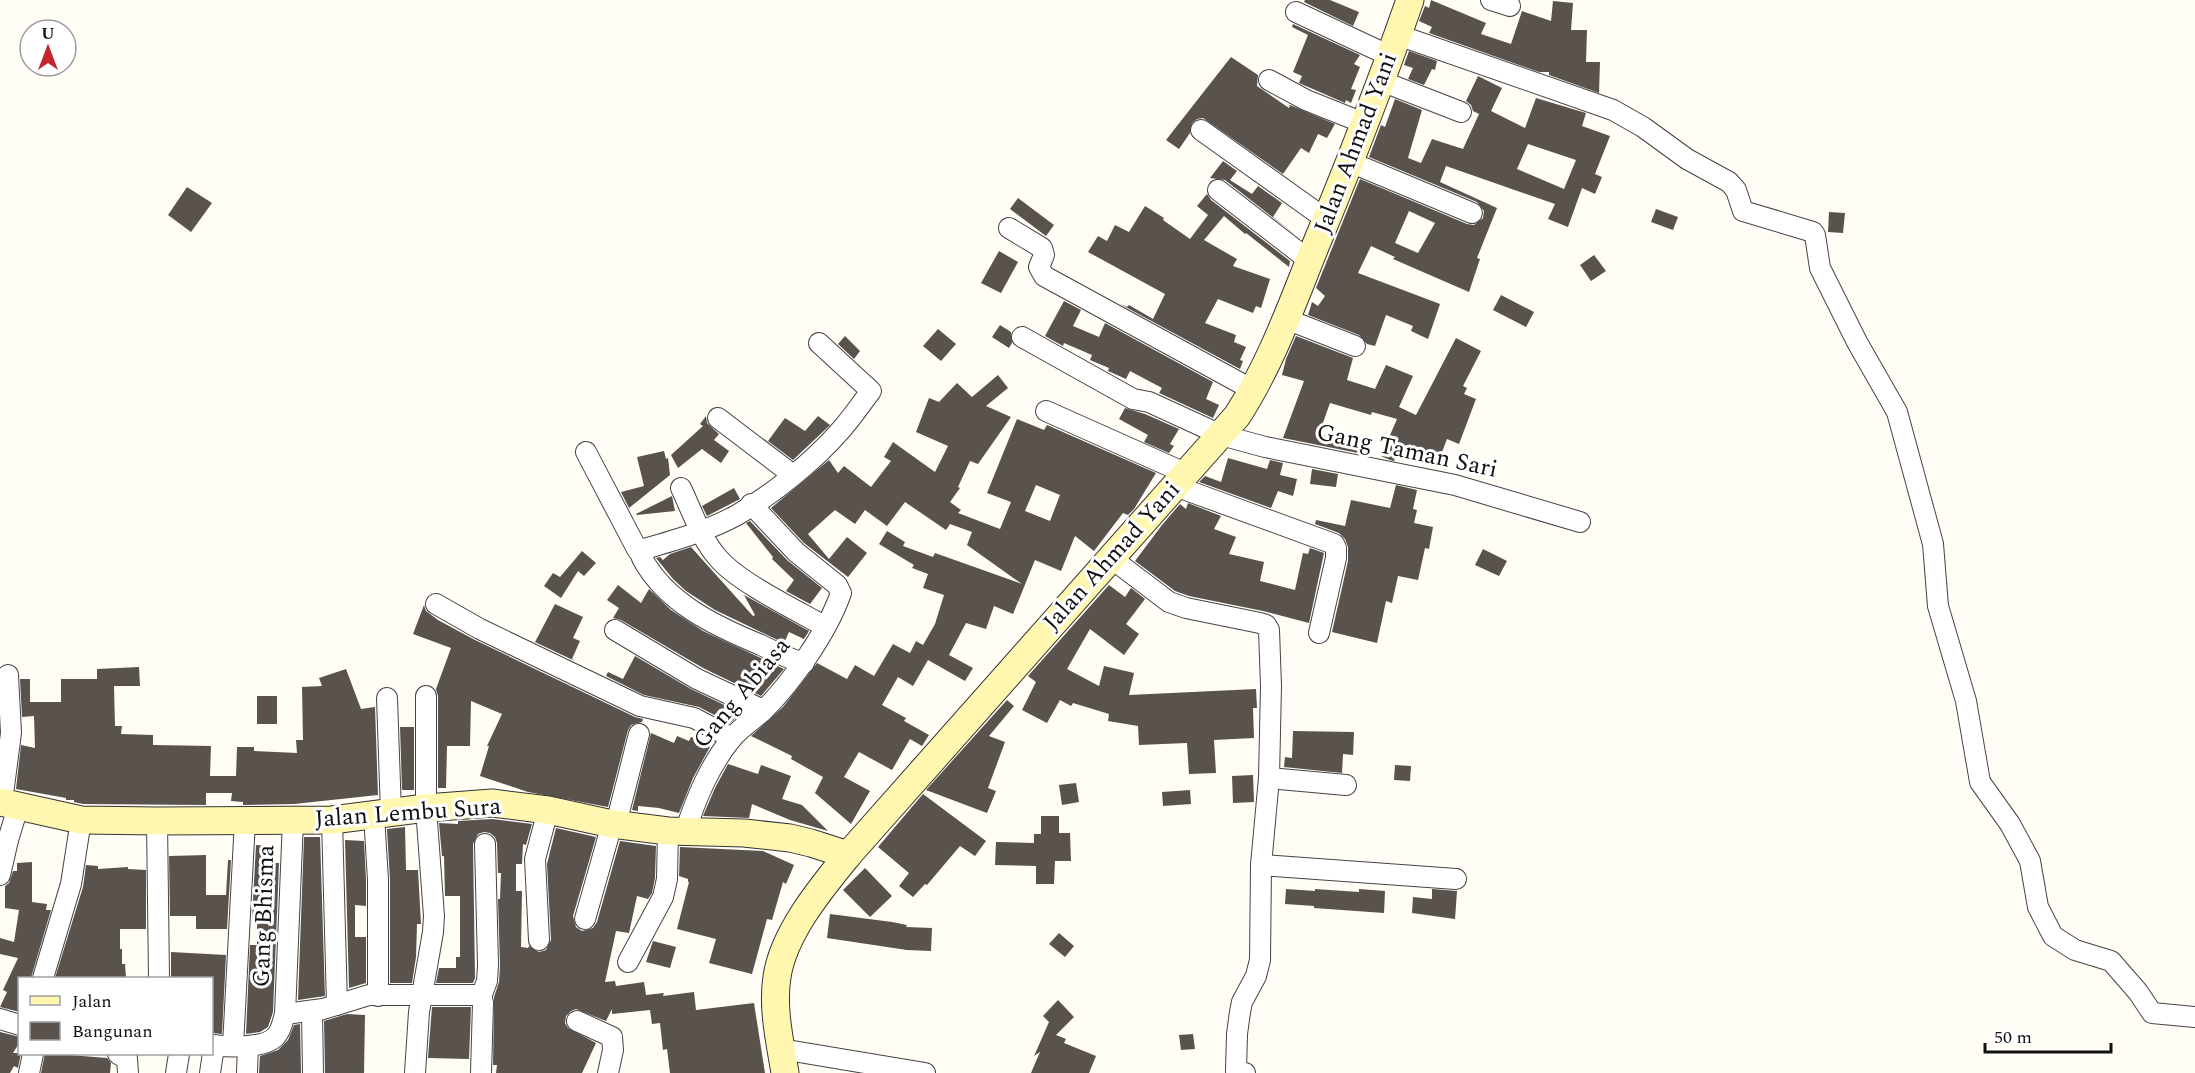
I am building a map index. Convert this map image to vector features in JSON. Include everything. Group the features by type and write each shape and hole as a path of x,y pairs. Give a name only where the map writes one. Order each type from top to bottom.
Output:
{"main road":[{"name":"Jalan Ahmad Yani","path":"783,1061 775,995 779,964 812,902 848,855 1221,435 1253,390 1286,319 1366,124 1410,0"},
{"name":"Jalan Lembu Sura","path":"7,803 81,820 157,821 332,820 426,808 492,803 548,810 614,824 676,832 744,833 790,838 848,855"}],"street":[{"path":"1491,0 1510,6"},
{"path":"1296,12 1390,57 1461,112"},
{"path":"1390,57 1613,110 1687,159 1730,182 1736,190 1743,211 1813,232 1820,268 1857,342 1897,412 1933,544 1938,606 1966,701 1977,774 1985,790 2010,824 2030,861 2038,907 2053,936 2075,950 2111,961 2138,992 2152,1013 2195,1017"},
{"path":"1269,80 1306,100 1366,124"},
{"path":"1201,130 1327,220"},
{"path":"1350,162 1472,213"},
{"path":"1218,190 1310,261"},
{"path":"1009,228 1042,248 1044,255 1039,267 1044,276 1253,390"},
{"path":"1286,319 1355,346"},
{"name":"Gang Taman Sari","path":"1022,338 1133,399 1149,402 1221,435 1264,447 1455,485 1580,522"},
{"path":"586,452 638,551 701,531 738,514 793,475 830,443 871,391 819,343"},
{"path":"1046,411 1180,479 1334,544 1336,558 1319,633"},
{"path":"717,418 793,475"},
{"path":"681,488 701,531 719,559 733,571 824,626"},
{"name":"Gang Abiasa","path":"628,962 663,897 676,832 703,783 732,738 763,710 804,663 840,596 840,589 795,552 751,504"},
{"path":"642,558 663,587 694,612 736,634 804,663"},
{"path":"1110,558 1169,602 1186,608 1266,625 1271,636 1269,778 1261,865 1260,960 1256,976 1242,1002 1240,1011 1236,1034 1239,1072"},
{"path":"436,604 480,629 640,706 694,718 732,738"},
{"path":"615,630 697,679 763,710"},
{"path":"0,875 8,840 7,803 11,733 8,675"},
{"path":"415,1073 419,1012 434,924 426,808 426,696"},
{"path":"378,996 378,880 387,698"},
{"path":"585,919 639,734"},
{"path":"1269,778 1346,784"},
{"path":"539,940 535,859 548,810"},
{"path":"43,977 71,884 81,820"},
{"path":"210,1073 227,1046 245,820"},
{"name":"Gang Bhisma","path":"285,1014 293,820"},
{"path":"332,820 337,1005"},
{"path":"157,821 159,977"},
{"path":"481,1073 483,1009 481,997 487,981 488,966 485,844"},
{"path":"1261,865 1456,879"},
{"path":"227,1046 266,1043 275,1038 285,1014 337,1005 360,996 476,995 481,997"},
{"path":"312,1012 314,1073"},
{"path":"0,1019 18,1024"},
{"path":"577,1021 612,1037 613,1050 608,1073"},
{"path":"227,1046 247,1073"},
{"path":"29,1073 33,1055"},
{"path":"121,1055 128,1059 128,1073"},
{"path":"176,1073 179,1055"},
{"path":"783,1061 925,1073"}],"building":[{"path":"1305,0 1330,0 1359,12 1353,26 1304,2"},
{"path":"1431,0 1486,23 1481,34 1511,44 1522,11 1551,21 1553,1 1573,3 1571,30 1587,30 1586,62 1600,62 1599,93 1549,75 1549,72 1539,72 1429,33 1432,27 1419,21 1425,6 1429,8"},
{"path":"1293,24 1360,55 1354,64 1360,67 1351,89 1356,90 1351,103 1346,100 1345,103 1299,83 1302,76 1293,72 1308,35 1292,27"},
{"path":"1409,51 1437,61 1435,70 1432,69 1424,85 1408,79 1413,68 1404,65"},
{"path":"1231,57 1258,75 1257,86 1289,108 1290,105 1335,124 1327,138 1318,134 1309,153 1301,148 1283,174 1203,118 1192,123 1190,133 1179,149 1166,140"},
{"path":"1478,76 1502,88 1491,111 1525,128 1536,98 1586,113 1582,126 1610,136 1595,174 1602,177 1595,194 1582,188 1568,227 1548,219 1555,204 1446,166 1440,182 1497,208 1477,258 1480,259 1469,292 1393,259 1395,257 1371,246 1358,273 1440,304 1428,339 1411,331 1413,326 1386,315 1375,346 1367,344 1359,335 1308,315 1312,302 1318,306 1325,296 1316,288 1360,179 1467,224 1474,225 1483,218 1484,211 1477,202 1369,157 1381,125 1385,127 1395,99 1422,110 1408,158 1421,163 1432,139 1463,149 1479,114 1473,111 1471,105 1466,101","holes":["1528,144 1576,160 1564,189 1517,169","1409,211 1435,223 1418,253 1395,243"]},
{"path":"1223,161 1237,171 1230,180 1252,194 1258,186 1282,203 1273,217 1298,237 1225,180 1210,178"},
{"path":"187,187 212,203 191,232 168,215"},
{"path":"1207,194 1211,200 1290,261 1289,267 1224,216 1204,240 1237,259 1233,266 1270,279 1261,308 1256,306 1253,313 1218,299 1205,323 1236,335 1234,342 1246,347 1240,360 1243,361 1240,369 1120,304 1127,307 1129,305 1153,319 1165,294 1088,252 1098,236 1107,241 1115,225 1129,232 1145,206 1190,239 1208,215 1197,206"},
{"path":"1018,198 1054,225 1046,236 1010,209"},
{"path":"1656,209 1678,217 1673,230 1651,222"},
{"path":"1829,212 1845,213 1843,233 1828,232"},
{"path":"999,251 1018,262 1001,293 981,283"},
{"path":"1594,255 1606,271 1591,281 1580,265"},
{"path":"1501,295 1534,312 1526,327 1493,310"},
{"path":"1064,301 1081,310 1073,326 1099,337 1105,323 1213,382 1206,399 1219,405 1213,418 1159,393 1162,388 1130,371 1126,379 1090,360 1092,355 1064,343 1063,346 1045,336"},
{"path":"1000,325 1011,332 1012,343 1009,348 992,337"},
{"path":"938,329 956,344 941,361 923,346"},
{"path":"845,336 860,351 854,359 838,344"},
{"path":"1296,336 1353,358 1347,380 1375,389 1386,365 1413,376 1399,407 1416,415 1456,338 1481,351 1463,386 1467,388 1464,394 1476,399 1459,444 1447,439 1439,460 1400,446 1394,461 1390,460 1381,456 1397,419 1372,412 1371,415 1330,403 1319,434 1360,442 1358,453 1283,438 1304,381 1282,375"},
{"path":"998,375 1008,388 986,406 1011,417 978,464 970,461 958,487 960,488 950,502 961,510 958,513 1000,529 1011,502 987,493 1017,419 1044,430 1047,425 1156,473 1134,509 1128,515 1123,513 1094,551 1075,536 1061,571 1035,560 1013,614 994,606 986,629 966,623 949,655 973,668 965,681 928,660 913,686 898,677 882,705 906,718 904,721 929,735 922,746 910,739 892,770 859,752 844,777 870,791 851,824 815,793 823,777 791,759 792,756 751,736 783,707 817,663 847,679 855,665 874,676 893,644 910,653 916,641 923,645 935,624 944,595 923,588 928,574 912,568 914,565 879,544 887,531 905,542 903,546 933,557 935,553 1022,584 967,545 972,532 950,524 946,530 905,502 887,526 865,510 855,524 835,510 808,534 829,559 847,537 867,553 848,577 804,543 771,508 829,460 838,473 844,466 871,487 891,461 884,457 893,442 935,472 948,446 916,432 929,398 939,402 957,383 972,397","holes":["1036,485 1060,495 1050,521 1025,511"]},
{"path":"1125,408 1179,429 1170,444 1174,446 1169,453 1144,442 1148,435 1119,419"},
{"path":"706,416 707,423 719,434 714,440 729,451 721,463 702,449 678,468 671,455 703,426 700,424"},
{"path":"818,416 830,425 793,460 768,441 785,418 805,431"},
{"path":"664,451 666,459 668,458 670,475 629,508 621,492 644,486 637,457"},
{"path":"1228,458 1267,469 1270,460 1283,463 1280,475 1297,479 1293,496 1278,491 1271,508 1199,482 1205,476 1221,482"},
{"path":"1312,469 1338,474 1336,487 1310,484"},
{"path":"1396,485 1417,490 1413,509 1417,510 1414,523 1433,527 1429,549 1425,548 1418,580 1398,576 1392,603 1386,601 1377,643 1332,632 1348,561 1348,547 1345,539 1339,533 1315,524 1316,520 1345,526 1351,500 1390,508"},
{"path":"734,488 740,499 707,516 702,506"},
{"path":"672,496 675,511 636,514"},
{"path":"1188,503 1221,516 1214,529 1236,537 1229,554 1264,562 1260,581 1295,590 1303,553 1308,554 1310,548 1324,553 1309,623 1189,596 1175,591 1135,561 1180,504 1186,509"},
{"path":"750,521 787,560 822,588 810,604 786,591 794,580 772,559 773,557 746,523"},
{"path":"691,547 753,616 755,615 744,595 809,631 804,639 789,632 784,643 715,610 686,591 656,558 660,557 663,560 670,554"},
{"path":"1483,549 1507,561 1499,576 1475,565"},
{"path":"582,551 596,563 584,576 578,571 561,598 544,586 553,573 560,577"},
{"path":"618,585 641,603 649,589 671,610 703,631 784,669 761,696 703,668 621,620 613,618 619,608 607,600"},
{"path":"1109,585 1125,597 1131,588 1145,599 1126,624 1139,634 1124,655 1090,629 1067,669 1099,686 1104,666 1134,673 1129,695 1256,689 1257,708 1253,708 1254,738 1214,740 1216,773 1189,774 1187,743 1139,745 1138,726 1108,721 1109,714 1073,703 1071,706 1060,700 1047,723 1022,710 1036,682 1028,676"},
{"path":"555,604 583,617 573,638 580,641 572,659 575,661 535,642"},
{"path":"424,605 426,611 438,620 475,640 643,719 642,722 631,725 628,730 608,807 528,792 480,776 489,746 487,746 502,714 471,701 470,746 447,746 446,788 438,788 438,696 436,689 451,648 413,634"},
{"path":"635,656 691,689 741,713 730,723 699,707 644,695 606,676 608,672 623,679"},
{"path":"139,667 140,686 114,686 115,726 122,726 121,734 153,735 153,745 211,746 210,776 236,776 237,747 254,747 254,751 297,753 296,740 303,740 302,687 322,686 319,678 346,669 361,709 375,707 378,795 294,804 243,805 243,802 231,801 232,793 206,793 206,805 83,804 74,802 74,800 66,800 66,798 16,789 21,745 35,748 34,716 22,717 20,679 30,679 30,702 61,702 61,679 97,679 97,669"},
{"path":"257,696 277,696 277,724 257,724"},
{"path":"1007,700 1014,706 989,736 1005,742 988,788 996,791 987,813 926,790"},
{"path":"400,727 414,727 414,790 402,790"},
{"path":"1293,731 1354,732 1353,755 1343,754 1342,773 1284,767 1285,757 1292,758"},
{"path":"651,733 674,743 677,736 689,741 691,737 711,745 693,778 679,813 638,806 638,811 632,810"},
{"path":"728,764 758,774 761,765 791,776 782,799 802,805 828,831 790,820 752,804 749,818 703,816"},
{"path":"1395,765 1411,766 1410,781 1394,780"},
{"path":"1253,775 1254,802 1233,803 1232,776"},
{"path":"1076,783 1079,802 1062,805 1059,785"},
{"path":"1190,790 1191,804 1163,806 1162,792"},
{"path":"923,794 986,841 975,856 960,846 927,885 925,884 913,897 899,886 909,873 878,847"},
{"path":"1041,816 1059,816 1059,833 1070,833 1071,861 1055,861 1054,884 1036,884 1036,866 995,865 996,842 1034,843 1034,834 1041,834"},
{"path":"492,819 532,824 526,845 523,844 522,864 516,864 516,891 522,891 521,947 528,948 529,946 539,952 546,950 551,940 547,864 556,828 596,837 573,916 576,927 582,931 593,928 597,922 620,841 656,846 652,893 648,899 637,896 629,933 616,931 605,982 615,981 616,986 644,982 646,995 664,993 663,996 694,992 696,1010 754,1003 765,1073 670,1073 667,1049 663,1050 660,1023 652,1024 650,1010 612,1014 612,1009 606,1021 576,1009 566,1016 565,1023 568,1028 596,1043 582,1073 496,1073 497,1065 493,1065 494,997 499,982 500,966 498,899 500,899 501,873 498,873 497,843 495,837 490,833 478,834 473,844 475,978 473,983 436,983 439,968 456,968 456,957 460,957 460,896 445,896 444,856 442,856 439,823 458,824 458,821"},
{"path":"405,827 406,870 418,870 421,924 417,924 412,983 390,983 390,880 387,829"},
{"path":"304,837 320,837 325,996 298,1000"},
{"path":"345,840 364,841 366,880 366,906 355,905 355,937 366,937 366,983 349,988"},
{"path":"256,845 268,846 268,863 279,863 273,1012 268,1027 260,1032 246,1034 250,945 257,945 257,919 252,919"},
{"path":"680,847 763,851 794,865 786,884 783,882 772,920 767,919 752,974 709,963 716,939 677,929 689,882 688,879 679,876"},
{"path":"206,855 206,895 226,895 228,860 231,860 227,929 196,929 196,916 170,916 169,856"},
{"path":"32,862 32,902 47,904 46,910 51,910 31,977 18,977 18,1012 0,1007 7,992 3,990 18,958 0,954 0,938 14,942 19,910 5,908 5,886 9,883 13,871 17,871 17,863"},
{"path":"86,865 98,866 98,869 128,867 128,869 146,870 146,929 120,929 120,949 122,949 122,964 125,964 126,977 55,977 83,887"},
{"path":"865,868 892,896 870,917 843,890"},
{"path":"1286,889 1385,891 1384,913 1285,904"},
{"path":"1432,889 1457,891 1455,919 1412,913 1413,897 1432,899"},
{"path":"830,914 892,922 907,925 906,927 932,928 931,951 907,950 827,938"},
{"path":"1059,933 1074,946 1065,957 1049,944"},
{"path":"653,941 676,947 670,968 646,962"},
{"path":"171,952 226,955 222,1034 213,1033 213,977 171,977"},
{"path":"1058,1000 1074,1017 1056,1035 1066,1039 1064,1043 1096,1056 1089,1073 1031,1073 1040,1052 1034,1056 1049,1022 1043,1016"},
{"path":"432,1007 471,1007 469,1059 428,1058"},
{"path":"347,1014 365,1015 364,1073 325,1073 324,1021"},
{"path":"300,1024 301,1073 259,1073 260,1056 278,1050 288,1040 294,1025"},
{"path":"0,1032 18,1036 18,1045 13,1053 21,1055 18,1068 14,1066 10,1073 0,1073"},
{"path":"1193,1034 1195,1049 1181,1050 1179,1035"},
{"path":"45,1055 107,1058 111,1063 110,1073 41,1073"}]}
